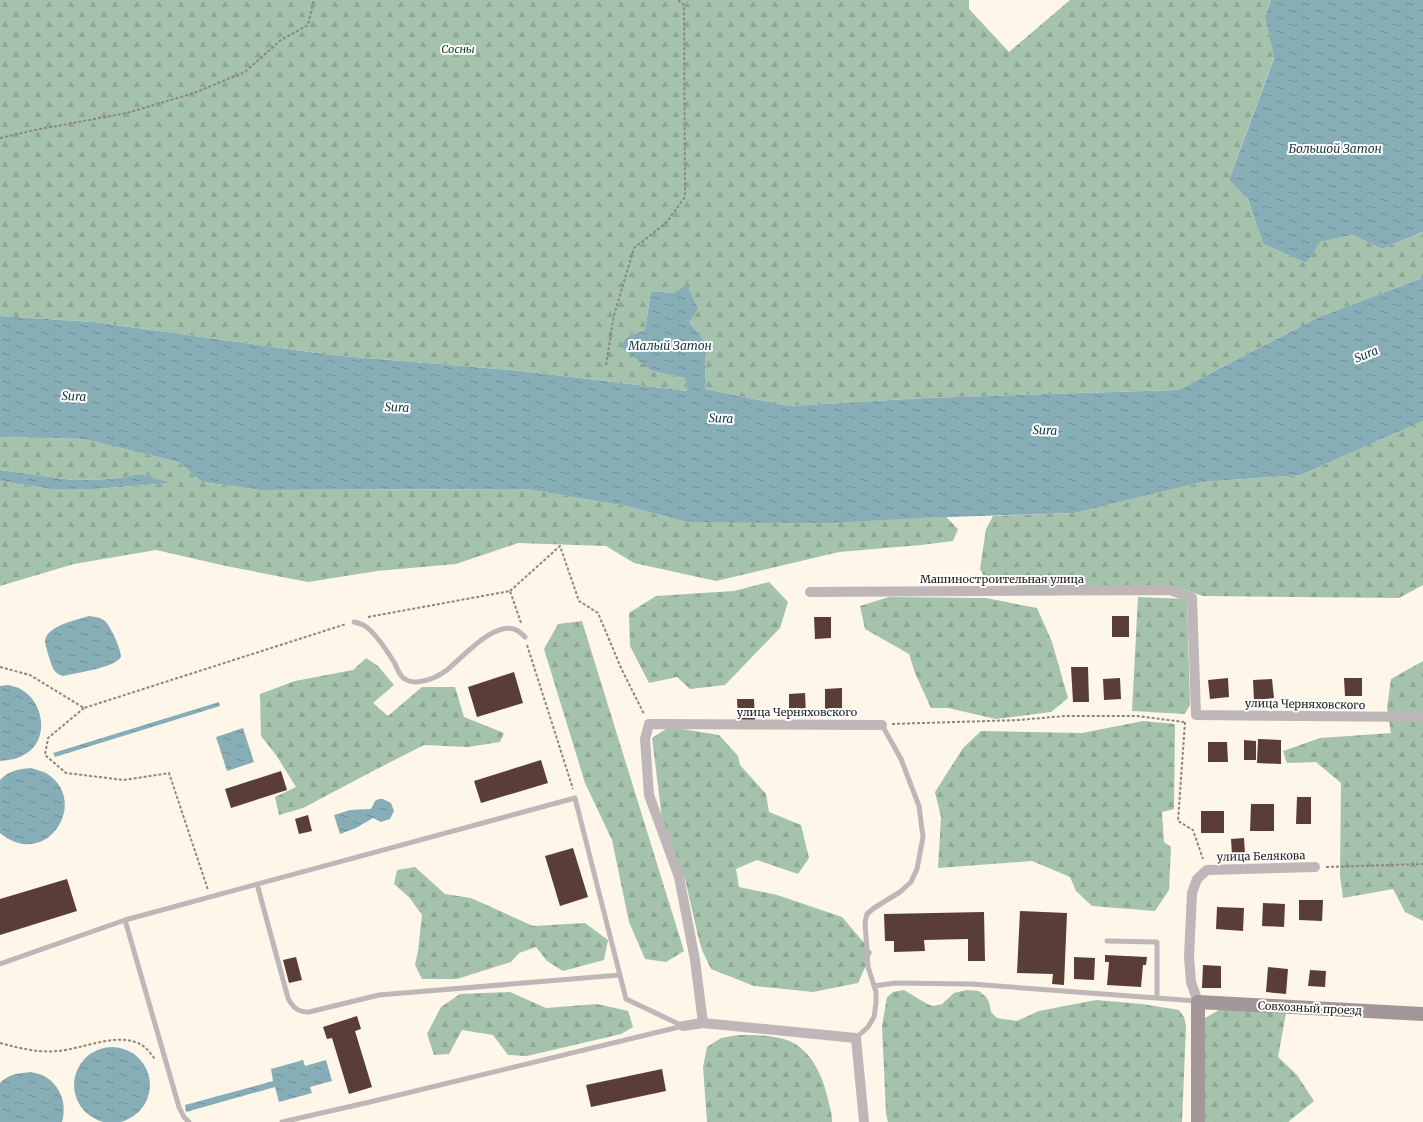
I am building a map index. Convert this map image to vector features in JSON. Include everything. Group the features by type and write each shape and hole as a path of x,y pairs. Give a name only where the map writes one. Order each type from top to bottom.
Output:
{"main road":[{"name":"Совхозный проезд","path":"1198,1002 1423,1014"},
{"path":"1198,1002 1198,1122"}],"street":[{"name":"Машиностроительная улица","path":"810,592 1170,590 1192,598 1196,715"},
{"name":"улица Черняховского","path":"1196,715 1418,717"},
{"name":"улица Черняховского","path":"649,724 882,725"},
{"path":"649,724 644,739 649,794 679,877 695,960 703,1023"},
{"name":"улица Белякова","path":"1207,870 1315,867"},
{"path":"1198,1002 1192,982 1189,957 1192,892 1197,879 1207,870"},
{"path":"683,1026 703,1023 856,1038 864,1122"}],"lane":[{"path":"354,622 365,626 377,638 400,674 405,679 413,682 419,682 438,676 448,670 481,640 500,630 510,628 518,630 525,637"},
{"path":"856,1038 868,1027 874,1017 876,1003 876,992 868,967 865,922 867,914 900,892 911,882 917,869 923,837 920,806 901,759 882,725"},
{"path":"0,964 125,920 575,798 626,999 683,1026"},
{"path":"257,884 288,998 291,1005 296,1010 303,1012 309,1012 379,995 620,975"},
{"path":"125,920 179,1107 184,1117 189,1122"},
{"path":"1107,941 1157,942 1157,998"},
{"path":"874,986 896,983 972,984 1198,1002"},
{"path":"282,1122 683,1026"}],"path":[{"path":"0,138 127,112 194,93 245,72 281,40 308,25 314,0"},
{"path":"606,365 614,315 634,248 666,223 685,197 684,5 678,0"},
{"path":"210,897 169,773 124,780 66,774 45,755 48,738 84,708 373,615 510,591 560,546 579,602 598,613 621,668 649,724"},
{"path":"510,591 575,798"},
{"path":"0,667 30,675 84,708"},
{"path":"882,725 1019,720 1064,716 1137,716 1184,722 1196,715"},
{"path":"1184,722 1178,821 1192,830 1207,870"},
{"path":"1315,867 1423,864"},
{"path":"0,1043 30,1050 57,1052 116,1040 132,1041 141,1044 156,1060"}],"green space":[{"name":"Сосны","path":"0,0 969,0 969,9 1009,52 1070,0 1271,0 1265,17 1274,57 1229,180 1248,199 1263,244 1306,263 1319,242 1352,235 1382,249 1422,232 1423,275 1420,279 1321,316 1178,390 925,398 789,406 705,389 706,343 689,322 674,293 651,291 645,330 630,335 652,371 685,378 687,391 522,371 331,355 94,322 0,316"},
{"path":"1423,421 1423,585 1399,598 1203,596 1169,585 1056,590 987,582 980,569 986,529 993,516 1075,513 1203,482 1301,475"},
{"path":"1,437 84,439 178,462 202,482 260,490 526,489 626,506 686,522 946,517 958,529 953,541 839,552 716,581 634,563 606,546 518,543 456,564 377,571 308,582 226,566 156,550 74,564 0,586 0,481 50,489 96,489 168,483 140,474 112,479 73,480 0,470"},
{"path":"769,582 788,602 780,628 725,685 690,689 677,677 649,683 630,646 629,613 656,596 734,591"},
{"path":"889,597 986,598 1037,608 1052,642 1068,698 1051,712 996,719 948,708 931,708 915,673 909,654 865,629 860,606"},
{"path":"1138,597 1187,599 1190,705 1185,714 1132,711"},
{"path":"582,621 684,951 666,962 645,959 629,922 612,840 585,783 544,649 558,624"},
{"path":"366,658 378,666 394,685 373,703 388,716 422,687 455,687 464,717 504,733 500,742 468,747 424,745 303,808 279,815 275,797 296,787 276,755 261,736 260,694 295,681 353,670"},
{"path":"1423,661 1423,921 1405,912 1393,889 1343,898 1340,876 1341,783 1316,762 1287,763 1283,751 1320,738 1391,733 1387,708 1391,679"},
{"path":"1143,721 1175,724 1174,809 1162,812 1164,842 1171,847 1169,890 1155,911 1092,906 1076,891 1070,877 1032,861 938,868 941,817 935,792 963,748 981,731 1082,733"},
{"path":"669,727 719,735 738,756 740,765 766,794 769,812 801,825 809,858 798,874 757,860 736,869 739,887 777,895 842,917 872,952 858,983 813,992 754,986 711,969 702,950 685,879 663,826 652,738"},
{"path":"415,867 445,894 471,898 533,926 585,923 608,940 604,960 563,971 547,961 536,947 519,953 511,962 457,979 422,979 415,965 422,915 409,897 394,884 397,870"},
{"path":"904,990 933,1006 942,1004 954,993 967,990 979,991 986,997 989,1002 991,1012 997,1018 1017,1021 1039,1011 1096,1000 1142,1004 1179,1010 1184,1017 1186,1026 1182,1122 888,1122 886,1114 882,1026 887,997 893,992"},
{"path":"510,992 546,1008 597,1004 628,1011 633,1027 621,1034 527,1056 508,1055 493,1035 462,1030 449,1054 434,1055 427,1034 441,1007 460,994"},
{"path":"1226,1006 1286,1013 1278,1057 1297,1075 1314,1101 1288,1122 1203,1122 1205,1018"},
{"path":"738,1035 781,1038 796,1045 804,1051 816,1066 824,1085 831,1111 832,1122 707,1122 703,1067 707,1047 721,1038"}],"water":[{"name":"Большой Затон","path":"1271,0 1423,0 1423,234 1422,232 1382,249 1352,235 1320,242 1306,263 1263,244 1248,199 1229,180 1274,58 1265,17"},
{"path":"1423,275 1423,421 1301,475 1203,482 1075,513 920,518 826,523 686,522 626,506 526,489 260,490 202,482 178,462 84,439 0,438 0,316 94,322 331,355 522,371 687,391 685,378 652,371 620,346 630,335 645,330 651,291 674,293 687,285 698,309 689,322 706,343 705,389 789,406 925,398 1178,390 1321,316 1420,279"},
{"path":"0,470 73,480 112,479 140,474 170,483 96,489 50,489 0,481"},
{"path":"89,616 97,617 105,621 118,644 121,657 117,661 103,667 85,672 63,676 60,675 52,666 45,642 46,636 62,624"},
{"path":"8,685 22,690 35,703 41,721 41,730 39,739 34,747 27,753 14,759 0,761 0,686"},
{"path":"219,702 220,706 55,757 53,753"},
{"path":"243,728 254,762 227,771 216,737"},
{"path":"31,768 46,773 59,785 64,799 64,814 58,828 47,838 33,844 17,843 0,833 0,780 7,774 14,771"},
{"path":"383,799 391,803 394,811 390,819 381,822 373,818 356,828 340,834 334,815 350,810 371,809 375,801"},
{"path":"112,1047 126,1050 139,1058 147,1071 150,1085 147,1099 139,1112 126,1120 112,1123 98,1120 85,1112 77,1099 74,1085 77,1071 85,1058 98,1050"},
{"path":"303,1060 305,1066 326,1060 332,1081 310,1087 312,1093 279,1102 275,1087 186,1112 185,1105 273,1081 271,1069"},
{"path":"31,1072 46,1077 56,1086 62,1096 63,1102 64,1109 62,1122 0,1122 0,1083 10,1076"}],"building":[{"path":"1112,616 1129,616 1129,637 1112,637"},
{"path":"814,617 831,617 831,638 815,639"},
{"path":"1071,667 1088,667 1089,702 1073,702"},
{"path":"514,672 523,703 477,717 468,687"},
{"path":"1120,678 1121,699 1104,700 1103,679"},
{"path":"1228,678 1229,697 1210,699 1208,680"},
{"path":"1344,678 1362,678 1362,696 1345,696"},
{"path":"1272,679 1274,698 1254,700 1253,680"},
{"path":"842,688 842,710 825,710 825,689"},
{"path":"805,693 806,714 789,715 789,694"},
{"path":"737,699 754,699 755,720 738,720"},
{"path":"1258,739 1281,740 1281,764 1257,763"},
{"path":"1244,740 1256,741 1256,760 1244,760"},
{"path":"1208,742 1227,742 1228,762 1208,762"},
{"path":"541,760 548,783 481,803 474,781"},
{"path":"281,771 287,790 231,808 225,789"},
{"path":"1297,797 1311,797 1311,824 1296,824"},
{"path":"1251,804 1274,804 1274,831 1250,831"},
{"path":"1201,811 1224,811 1224,833 1201,833"},
{"path":"308,815 312,831 299,834 295,819"},
{"path":"1244,838 1245,854 1232,855 1231,839"},
{"path":"573,848 588,897 560,906 545,856"},
{"path":"67,879 77,911 0,935 0,899"},
{"path":"1299,900 1323,900 1322,921 1299,920"},
{"path":"1263,903 1285,904 1284,927 1262,926"},
{"path":"1217,907 1244,908 1243,931 1216,929"},
{"path":"1020,911 1067,913 1064,985 1052,984 1053,974 1017,973"},
{"path":"984,912 985,961 968,961 968,939 924,940 925,951 894,952 894,941 885,941 884,914"},
{"path":"1105,955 1147,957 1146,965 1143,965 1141,987 1107,985 1109,962 1105,962"},
{"path":"296,957 302,980 289,983 283,960"},
{"path":"1074,957 1095,958 1094,980 1074,979"},
{"path":"1203,965 1221,966 1221,988 1202,988"},
{"path":"1268,967 1288,969 1286,994 1266,992"},
{"path":"1310,970 1326,971 1325,987 1308,986"},
{"path":"357,1016 361,1029 355,1031 372,1087 349,1094 332,1038 327,1039 323,1027"},
{"path":"662,1069 666,1091 591,1107 586,1085"}],"water label":[{"name":"Малый Затон","path":"670,345"},
{"name":"Sura","path":"1366,354"},
{"name":"Sura","path":"74,396"},
{"name":"Sura","path":"397,407"},
{"name":"Sura","path":"721,418"},
{"name":"Sura","path":"1045,430"}]}
